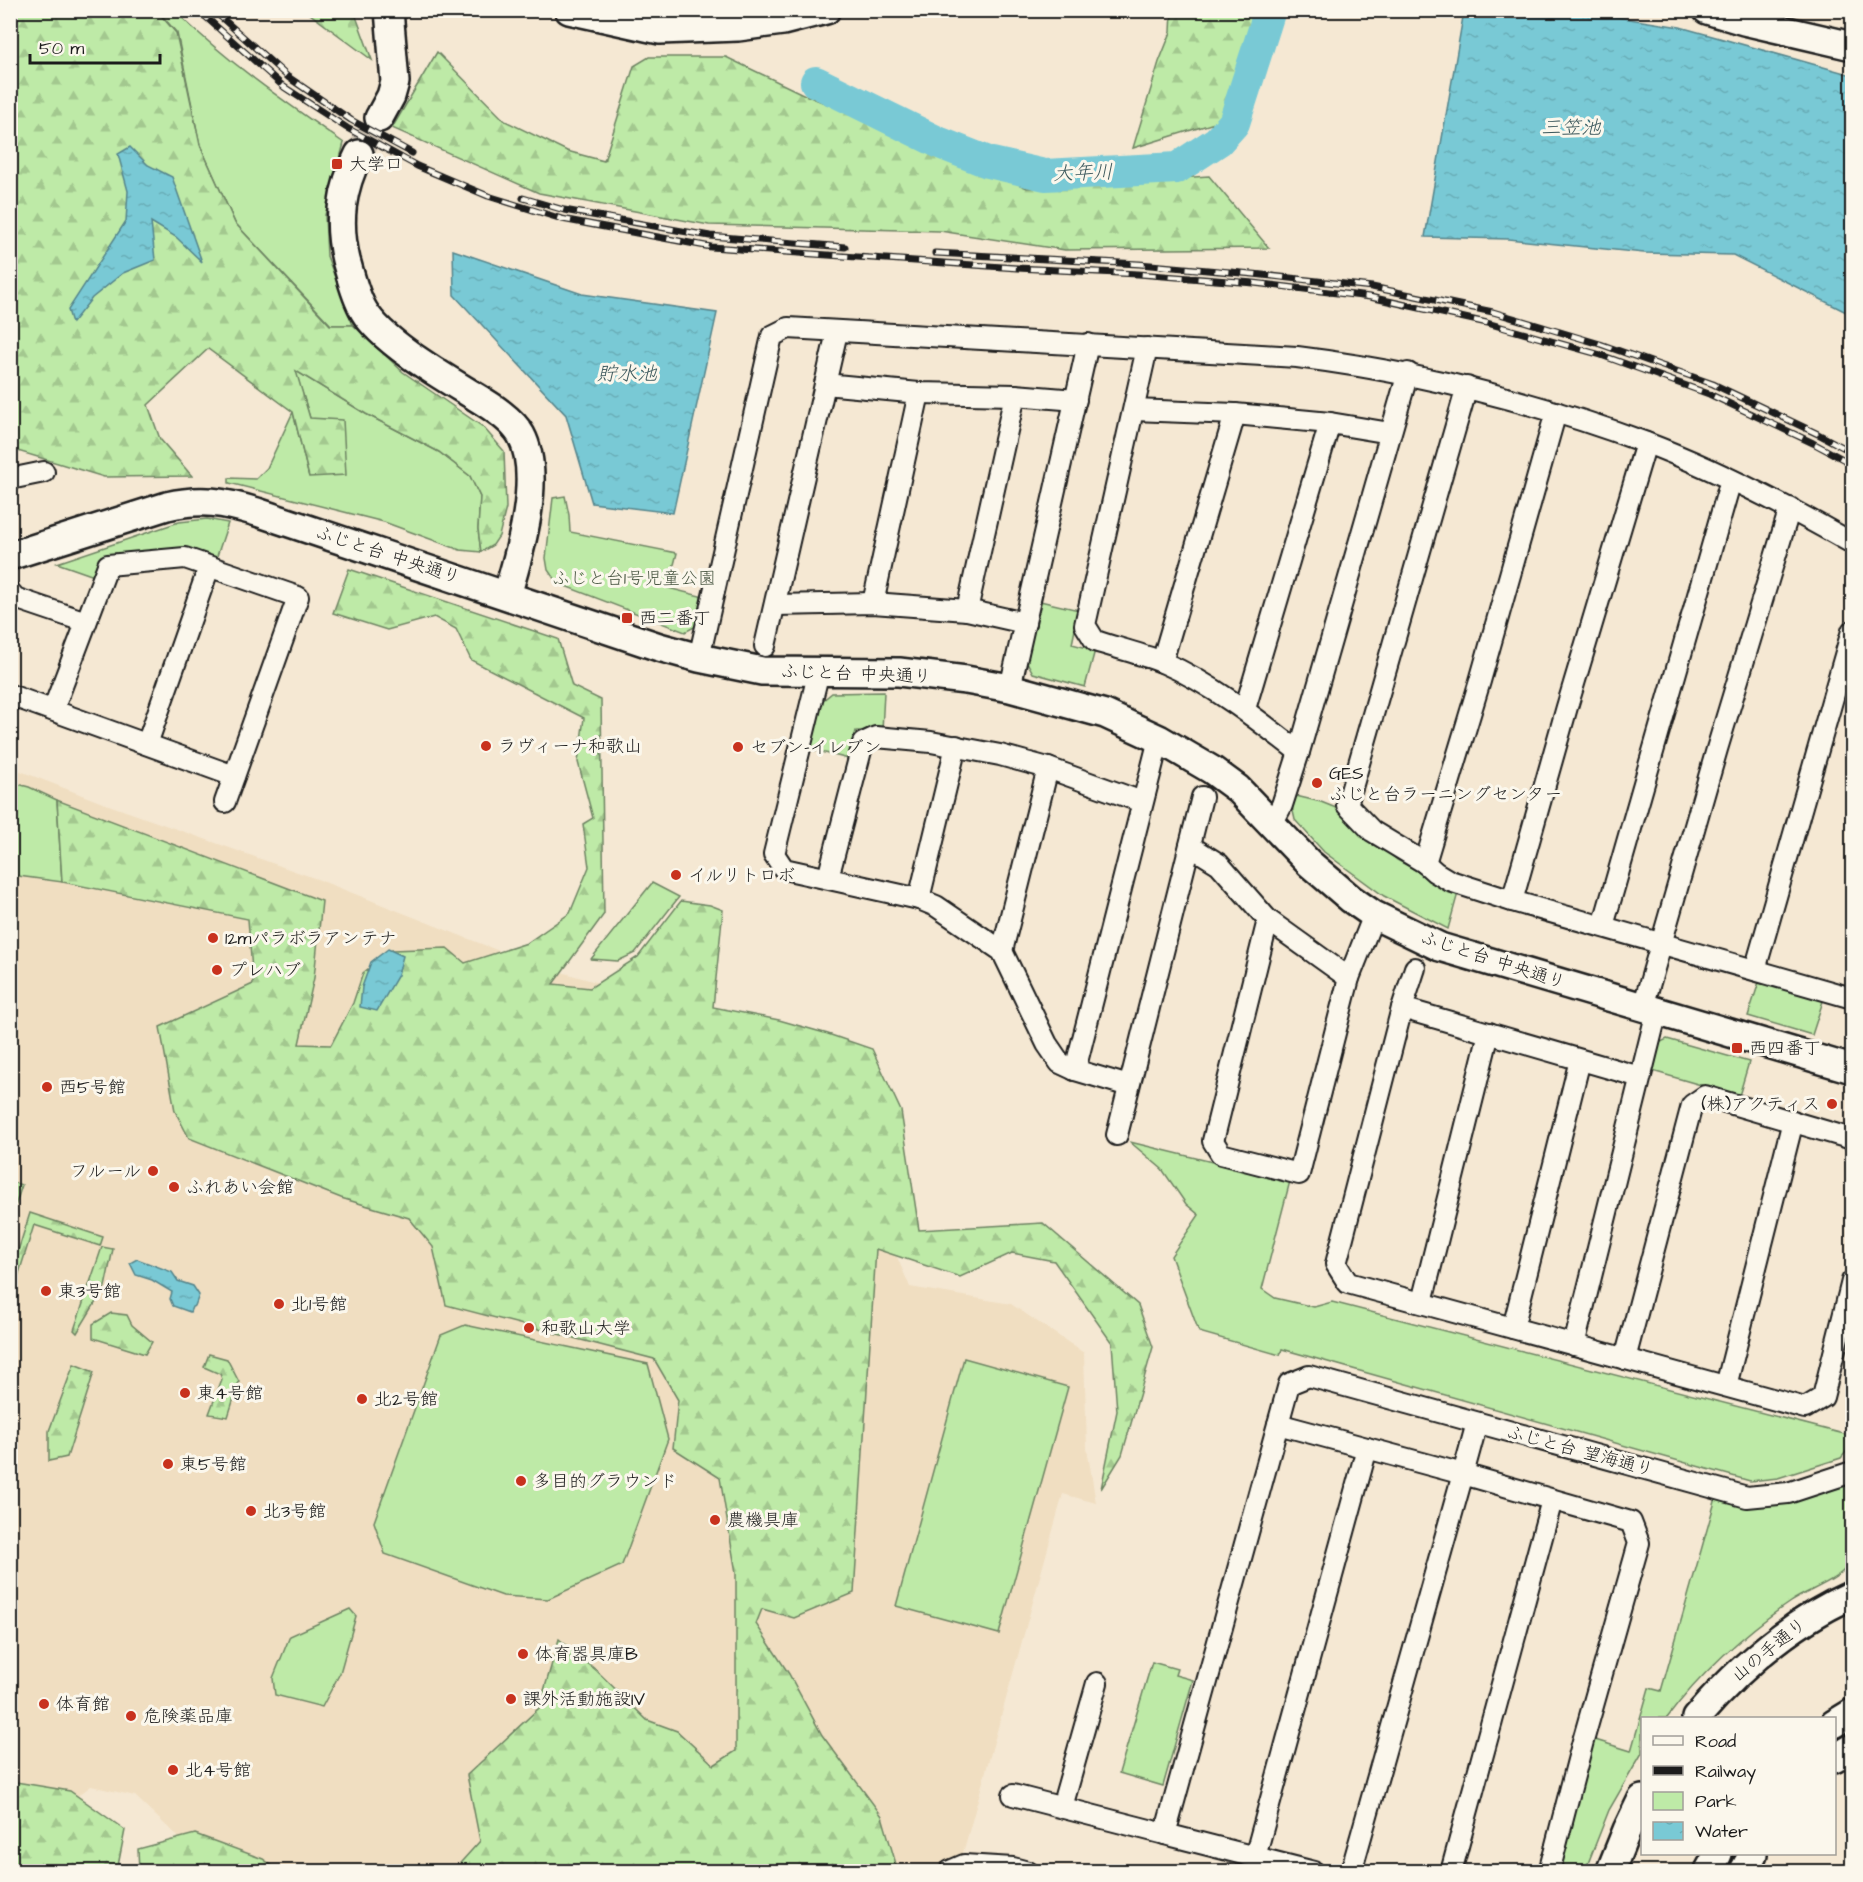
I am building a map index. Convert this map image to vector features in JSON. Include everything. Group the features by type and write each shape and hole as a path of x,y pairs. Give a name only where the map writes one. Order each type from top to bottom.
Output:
{"street":[{"path":"379,118 391,96 395,82 389,10"},
{"path":"569,10 660,30 738,27 783,21 826,10"},
{"path":"1707,10 1852,46"},
{"path":"358,154 343,198 341,238 356,292 365,313 384,335 505,418 520,434 529,457 530,479 523,533 507,595"},
{"path":"699,658 772,336 788,328 1297,357 1408,373 1556,412 1646,443 1790,508 1852,543"},
{"path":"765,646 837,332"},
{"path":"1010,688 1088,344"},
{"path":"1148,348 1085,625 1095,641 1162,662 1245,709 1299,752"},
{"path":"1272,824 1282,805 1299,752 1408,373"},
{"path":"825,384 919,393 1015,394 1076,400"},
{"path":"1467,387 1347,805 1372,831 1450,881 1512,901 1852,998"},
{"path":"873,603 919,393"},
{"path":"967,610 1015,394"},
{"path":"1134,410 1235,414 1330,423 1390,433"},
{"path":"1425,863 1480,681 1556,412"},
{"path":"1162,662 1235,414"},
{"path":"1245,709 1330,423"},
{"path":"1512,901 1570,695 1646,443"},
{"path":"10,479 44,472"},
{"path":"1603,926 1731,480"},
{"name":"ふじと台 中央通り","path":"10,556 167,506 187,501 208,501 257,512 659,647 699,658 762,671 899,672 966,680 1010,688 1105,714 1159,739 1212,770 1238,789 1309,863 1351,898 1374,915 1440,947 1852,1069"},
{"path":"1574,1345 1640,1077 1661,944 1790,508"},
{"path":"53,710 108,565 185,558 298,597 225,802"},
{"path":"147,744 209,567"},
{"path":"10,592 15,598 86,622"},
{"path":"776,605 873,603 967,610 1025,623"},
{"path":"1755,970 1852,631"},
{"path":"819,672 774,854 784,869 919,899 936,906 1002,951 1047,1044 1060,1063 1075,1070 1130,1086"},
{"path":"10,695 234,776"},
{"path":"828,878 862,743 876,737 931,742 999,755 1048,768 1142,802"},
{"path":"1075,1070 1159,739"},
{"path":"919,899 956,746"},
{"path":"1002,951 1048,768"},
{"path":"1117,1135 1202,797"},
{"path":"1190,846 1219,864 1268,920 1349,978"},
{"path":"1268,920 1213,1141 1221,1154 1299,1174 1349,978 1374,915"},
{"path":"1415,968 1402,1008 1336,1264 1348,1282 1805,1408 1823,1397 1852,1281"},
{"path":"1402,1008 1640,1077"},
{"path":"1422,1302 1489,1033"},
{"path":"1513,1328 1580,1060"},
{"path":"1625,1359 1692,1105 1705,1096 1852,1139"},
{"path":"1726,1386 1793,1122"},
{"name":"ふじと台 望海通り","path":"1278,1424 1288,1384 1309,1376 1747,1497 1788,1493 1852,1472"},
{"path":"1351,1872 1477,1423"},
{"path":"1165,1834 1278,1424 1631,1522 1639,1543 1549,1872"},
{"path":"1255,1857 1367,1448"},
{"path":"1451,1872 1552,1500"},
{"name":"山の手通り","path":"1698,1717 1724,1686 1768,1647 1817,1611 1852,1595"},
{"path":"1062,1807 1097,1683"},
{"path":"1836,1723 1852,1713"},
{"path":"1836,1758 1852,1748"},
{"path":"1013,1795 1314,1872"},
{"path":"1610,1872 1641,1801"},
{"path":"1708,1872 1717,1855"},
{"path":"1743,1872 1752,1855"},
{"path":"951,1871 964,1865 1012,1868 1028,1872"}],"shaded area":[{"name":"和歌山大学","path":"10,767 100,802 317,879 527,962 788,1038 870,1195 910,1287 1011,1304 1084,1353 1087,1448 1096,1503 1063,1494 958,1871 255,1871 196,1854 135,1796 91,1786 64,1806 11,1801"}],"green space":[{"path":"10,11 157,11 176,33 200,145 235,223 330,325 353,325 403,372 483,427 504,451 506,508 499,536 493,545 481,552 478,529 480,497 470,476 439,452 366,414 296,371 310,418 343,420 346,475 309,477 293,412 208,349 148,405 160,439 192,476 104,477 11,449"},
{"path":"158,11 175,11 235,64 344,143 325,215 327,256 353,325 331,325 235,223 200,145 177,33"},
{"path":"306,11 354,11 372,60"},
{"path":"1172,11 1280,11 1275,42 1247,113 1133,148 1159,62 1171,32"},
{"path":"437,52 505,121 567,151 604,161 634,66 649,57 726,57 805,95 1027,188 1209,176 1269,248 1065,250 940,231 709,225 539,193 392,128"},
{"path":"295,370 366,414 439,452 470,476 480,497 478,529 481,552 460,550 384,522 229,483 229,478 256,479 267,468 293,412 309,477 310,418"},
{"name":"ふじと台1号児童公園","path":"565,496 570,532 677,553 668,588 704,597 698,625 685,632 557,583 548,570 546,558 553,498"},
{"path":"207,519 228,523 216,559 188,550 101,558 94,576 57,563 179,522"},
{"path":"349,569 558,639 572,686 601,700 604,914 553,984 590,988 638,957 681,901 710,905 723,910 713,1007 779,1020 872,1049 901,1111 919,1230 1043,1223 1138,1305 1153,1347 1122,1455 1101,1489 1117,1411 1112,1343 1054,1261 1012,1253 960,1277 876,1249 854,1593 794,1618 762,1609 756,1624 789,1674 822,1735 882,1816 898,1871 453,1871 480,1841 467,1775 539,1708 559,1639 597,1671 647,1720 677,1731 714,1765 736,1751 736,1573 720,1478 673,1448 678,1400 654,1359 446,1305 433,1247 409,1218 341,1198 189,1138 175,1111 160,1027 253,984 248,919 62,882 57,800 322,901 314,978 299,1044 331,1045 353,1003 363,973 392,950 447,948 465,963 527,943 570,913 589,867 583,824 593,818 578,762 584,718 471,660 456,629 434,617 387,630 333,613"},
{"path":"1040,601 1079,610 1072,644 1095,650 1085,687 1033,673 1027,662"},
{"path":"884,692 882,731 856,731 849,759 809,749 821,702 832,693"},
{"path":"10,782 29,787 57,800 62,882 11,875"},
{"path":"1296,796 1336,808 1397,860 1458,893 1448,929 1384,896 1324,852 1295,820 1292,807"},
{"path":"652,883 679,897 635,953 618,961 591,959"},
{"path":"1760,979 1824,998 1812,1035 1748,1016"},
{"path":"1667,1039 1749,1062 1739,1096 1649,1070 1657,1044"},
{"path":"1130,1142 1290,1181 1262,1289 1275,1298 1314,1307 1332,1302 1852,1436 1852,1445 1841,1458 1778,1478 1750,1481 1282,1349 1280,1355 1199,1332 1171,1256 1199,1215 1186,1204 1162,1169"},
{"path":"10,1182 22,1185 11,1219"},
{"path":"30,1213 103,1237 100,1246 34,1225 11,1299 11,1273"},
{"path":"102,1247 113,1249 105,1287 77,1333 74,1330"},
{"path":"111,1313 127,1315 132,1325 152,1342 145,1354 93,1338 93,1324"},
{"name":"多目的グラウンド","path":"465,1325 648,1364 668,1439 622,1565 548,1599 503,1596 385,1554 374,1522 441,1335"},
{"path":"209,1354 227,1359 239,1382 228,1417 209,1414 222,1379 220,1374 204,1367"},
{"path":"964,1358 1068,1387 999,1634 896,1606"},
{"path":"74,1364 94,1372 67,1457 49,1461 49,1431"},
{"path":"1852,1481 1852,1559 1848,1566 1833,1578 1790,1602 1739,1641 1693,1686 1668,1717 1641,1717 1641,1755 1609,1810 1585,1871 1556,1872 1592,1739 1631,1751 1649,1688 1661,1691 1716,1498 1736,1502 1775,1504 1809,1497"},
{"path":"350,1609 356,1616 340,1673 322,1707 275,1695 273,1678 290,1636"},
{"path":"1152,1662 1177,1669 1175,1675 1193,1680 1163,1786 1119,1773"},
{"path":"10,1781 70,1791 125,1830 117,1871 11,1871"},
{"path":"195,1834 263,1859 279,1871 139,1871 138,1849"}],"water":[{"name":"三笠池","path":"1464,11 1579,11 1680,27 1852,75 1852,315 1733,255 1644,253 1508,239 1425,237"},
{"path":"130,147 148,165 172,177 202,262 176,237 151,222 155,260 123,273 92,298 72,323 68,310 126,221 128,191 118,154"},
{"name":"貯水池","path":"453,250 582,294 717,313 673,513 592,503 566,415 454,295"},
{"path":"388,949 403,956 398,975 377,1011 360,1007 362,987 371,962"},
{"path":"137,1259 172,1272 178,1281 193,1286 199,1295 190,1312 173,1306 170,1299 172,1292 152,1280 136,1275 130,1263"}],"waterway":[{"name":"大年川","path":"816,82 940,143 988,162 1045,175 1177,168 1218,141 1234,123 1270,10"}],"tunnel":[{"path":"359,154 379,118"}],"railway":[{"path":"198,10 284,87 347,128 417,166 488,196 562,219 711,247 1138,274 1254,283 1370,297 1487,323 1601,355 1709,394 1852,464"},
{"path":"213,10 288,77 351,120 412,153"},
{"path":"523,198 564,210 710,236 845,247"},
{"path":"935,253 1139,264 1253,274 1372,287 1493,312 1600,344 1713,384 1852,452"}],"place":[{"name":"大学口","path":"337,164"},
{"name":"西二番丁","path":"627,618"},
{"name":"ラヴィーナ和歌山","path":"486,746"},
{"name":"セブン-イレブン","path":"738,747"},
{"name":"GES ふじと台ラーニングセンター","path":"1317,783"},
{"name":"イルリトロボ","path":"676,875"},
{"name":"12mパラボラアンテナ","path":"213,938"},
{"name":"プレハブ","path":"217,970"},
{"name":"西四番丁","path":"1737,1048"},
{"name":"西5号館","path":"47,1087"},
{"name":"(株)アクティス","path":"1832,1104"},
{"name":"フルール","path":"153,1171"},
{"name":"ふれあい会館","path":"174,1187"},
{"name":"東3号館","path":"46,1291"},
{"name":"北1号館","path":"279,1304"},
{"name":"和歌山大学","path":"529,1328"},
{"name":"東4号館","path":"185,1393"},
{"name":"北2号館","path":"362,1399"},
{"name":"東5号館","path":"168,1464"},
{"name":"多目的グラウンド","path":"521,1481"},
{"name":"北3号館","path":"251,1511"},
{"name":"農機具庫","path":"715,1520"},
{"name":"体育器具庫B","path":"523,1654"},
{"name":"課外活動施設IV","path":"511,1699"},
{"name":"体育館","path":"44,1704"},
{"name":"危険薬品庫","path":"131,1716"},
{"name":"北4号館","path":"173,1770"}]}
